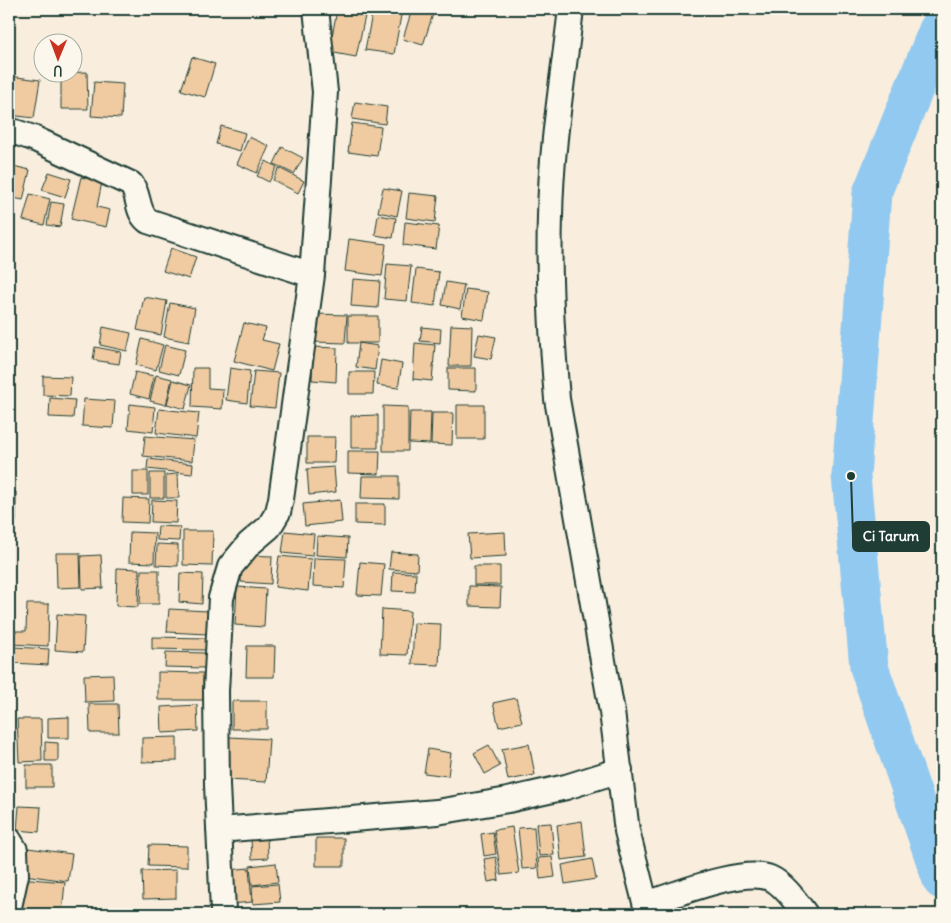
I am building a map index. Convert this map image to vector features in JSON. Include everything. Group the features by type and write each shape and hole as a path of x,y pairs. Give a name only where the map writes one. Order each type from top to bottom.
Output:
{"street":[{"path":"217,913 219,830 216,691 221,598 230,567 249,544 269,527 278,512 312,275 325,92 316,9"},
{"path":"571,9 552,179 550,217 557,399 612,712 627,831 647,909 712,883 743,876 760,875 772,879 783,887 805,914"},
{"path":"9,130 33,138 128,182 134,188 140,212 148,221 312,275"},
{"path":"219,830 437,812 508,800 566,787 620,770"},
{"path":"9,840 15,850 16,876 9,907"}],"building":[{"path":"373,9 402,10 394,54 365,50"},
{"path":"412,9 433,14 423,45 403,39"},
{"path":"337,10 365,16 356,57 329,52"},
{"path":"192,57 215,64 205,97 181,90"},
{"path":"82,72 87,72 88,109 61,109 61,82 82,82"},
{"path":"9,76 32,79 32,82 40,82 34,118 9,115"},
{"path":"94,82 123,84 121,118 91,116"},
{"path":"355,102 387,107 385,124 352,119"},
{"path":"352,123 381,127 377,156 348,152"},
{"path":"221,126 245,133 240,151 216,144"},
{"path":"249,137 269,146 257,173 237,164"},
{"path":"282,147 303,158 294,174 274,164"},
{"path":"266,161 277,167 269,182 257,176"},
{"path":"9,165 30,170 23,200 9,197"},
{"path":"279,168 304,181 298,193 273,180"},
{"path":"49,172 71,179 65,197 42,190"},
{"path":"81,177 102,182 97,207 110,210 106,227 71,219"},
{"path":"383,188 402,191 397,216 378,212"},
{"path":"409,193 438,196 435,222 406,218"},
{"path":"30,194 50,199 44,225 23,220"},
{"path":"51,202 64,204 60,227 47,225"},
{"path":"378,215 396,218 393,238 375,235"},
{"path":"405,222 439,226 436,249 403,245"},
{"path":"349,239 386,244 382,276 345,271"},
{"path":"171,248 196,257 189,279 163,271"},
{"path":"387,264 411,266 407,301 384,299"},
{"path":"416,269 439,272 435,306 412,303"},
{"path":"353,279 380,281 378,308 351,306"},
{"path":"446,282 464,285 460,309 442,305"},
{"path":"466,289 488,292 484,320 462,316"},
{"path":"144,297 167,301 161,335 137,330"},
{"path":"170,303 195,308 189,342 164,337"},
{"path":"316,314 347,315 345,343 314,342"},
{"path":"348,316 378,316 378,343 348,343"},
{"path":"244,323 266,328 262,340 279,344 272,371 234,361"},
{"path":"451,325 472,326 471,366 449,366"},
{"path":"103,327 131,333 127,351 100,345"},
{"path":"422,327 441,329 440,343 420,341"},
{"path":"479,334 496,337 491,359 474,356"},
{"path":"142,339 163,345 156,370 136,365"},
{"path":"359,343 378,346 375,370 356,367"},
{"path":"415,343 435,345 432,381 413,379"},
{"path":"165,345 185,350 179,375 159,370"},
{"path":"95,347 121,352 119,364 93,360"},
{"path":"313,347 337,348 336,382 312,380"},
{"path":"381,360 402,364 398,388 377,385"},
{"path":"193,368 208,368 208,388 223,389 222,409 192,407"},
{"path":"230,368 250,371 247,403 226,400"},
{"path":"448,368 476,368 476,391 448,390"},
{"path":"254,371 279,373 275,408 250,406"},
{"path":"135,372 154,376 149,399 130,394"},
{"path":"349,372 374,372 373,394 349,394"},
{"path":"156,375 172,379 166,405 150,401"},
{"path":"43,376 71,377 70,396 43,395"},
{"path":"173,380 191,385 185,409 167,404"},
{"path":"50,398 75,400 73,418 49,417"},
{"path":"84,399 115,401 113,428 82,426"},
{"path":"130,404 155,407 153,432 128,429"},
{"path":"457,405 484,405 484,439 457,439"},
{"path":"383,406 408,407 408,451 383,451"},
{"path":"159,409 199,413 196,438 156,433"},
{"path":"410,412 431,412 430,444 409,443"},
{"path":"432,413 453,413 452,445 431,444"},
{"path":"378,415 378,448 351,448 351,416"},
{"path":"145,436 194,440 192,461 143,456"},
{"path":"307,437 335,437 334,463 307,463"},
{"path":"348,451 380,451 379,474 348,473"},
{"path":"148,459 193,464 192,474 147,469"},
{"path":"334,467 336,492 309,495 307,469"},
{"path":"133,471 148,471 148,495 133,495"},
{"path":"150,473 164,473 164,498 150,498"},
{"path":"178,474 179,498 166,498 166,475"},
{"path":"362,476 399,476 399,499 361,498"},
{"path":"9,492 16,492 16,522 9,522"},
{"path":"123,498 149,499 148,523 122,522"},
{"path":"152,500 177,501 176,523 151,522"},
{"path":"340,500 342,522 305,526 303,504"},
{"path":"355,504 385,504 385,525 355,524"},
{"path":"158,526 180,527 179,541 157,540"},
{"path":"183,531 213,531 212,566 183,565"},
{"path":"285,531 314,534 312,556 282,553"},
{"path":"130,532 155,533 154,563 129,562"},
{"path":"505,532 506,556 470,558 468,534"},
{"path":"317,536 348,538 347,557 316,555"},
{"path":"157,544 178,545 178,566 156,565"},
{"path":"391,552 418,554 417,571 389,569"},
{"path":"56,553 80,553 81,587 57,588"},
{"path":"101,555 103,588 82,589 81,556"},
{"path":"242,555 272,556 271,584 241,582"},
{"path":"279,556 311,559 308,591 275,587"},
{"path":"314,558 346,559 344,588 313,586"},
{"path":"360,562 384,564 381,596 357,595"},
{"path":"474,566 500,566 500,585 474,585"},
{"path":"117,568 139,569 138,607 116,606"},
{"path":"141,570 159,570 159,604 140,604"},
{"path":"393,572 416,573 415,592 392,591"},
{"path":"180,573 203,574 202,604 179,602"},
{"path":"469,586 501,587 500,607 469,606"},
{"path":"237,587 266,589 264,627 235,625"},
{"path":"27,604 49,604 48,646 11,644 12,631 26,631"},
{"path":"169,609 208,611 207,634 167,632"},
{"path":"382,609 410,611 407,655 380,654"},
{"path":"57,614 85,616 83,652 55,650"},
{"path":"414,623 441,624 439,665 412,664"},
{"path":"152,637 207,638 207,650 152,649"},
{"path":"247,646 275,646 274,677 246,677"},
{"path":"14,647 49,649 48,665 13,663"},
{"path":"166,652 205,653 205,668 165,667"},
{"path":"158,672 203,673 203,700 158,700"},
{"path":"113,674 114,701 85,702 84,675"},
{"path":"516,698 522,722 499,727 493,703"},
{"path":"232,701 267,701 267,729 232,729"},
{"path":"89,704 118,704 119,733 90,733"},
{"path":"197,705 198,731 162,733 161,707"},
{"path":"69,717 69,738 48,738 48,718"},
{"path":"17,719 41,719 42,761 19,762"},
{"path":"177,737 177,761 142,762 142,738"},
{"path":"229,737 269,739 266,782 227,780"},
{"path":"45,742 58,743 58,761 45,761"},
{"path":"529,744 535,775 508,780 502,749"},
{"path":"489,745 500,766 485,774 474,753"},
{"path":"428,749 451,753 448,776 424,773"},
{"path":"26,765 52,765 52,787 26,787"},
{"path":"19,806 41,807 39,832 17,830"},
{"path":"582,821 586,857 561,860 557,825"},
{"path":"551,823 554,855 539,856 536,824"},
{"path":"512,827 519,873 501,875 494,830"},
{"path":"534,827 537,868 522,869 518,828"},
{"path":"493,832 496,854 484,856 481,834"},
{"path":"267,837 268,858 252,859 251,838"},
{"path":"316,838 344,838 344,866 316,866"},
{"path":"149,845 187,846 187,867 148,866"},
{"path":"21,847 72,854 68,881 17,874"},
{"path":"496,857 499,880 488,882 484,859"},
{"path":"552,857 555,877 540,879 538,858"},
{"path":"592,859 596,879 565,884 562,865"},
{"path":"276,863 278,882 252,885 250,866"},
{"path":"249,868 252,902 231,904 227,870"},
{"path":"176,870 176,898 143,899 142,871"},
{"path":"19,878 65,882 62,914 16,913"},
{"path":"278,884 280,902 253,904 252,886"}],"waterway":[{"path":"942,20 872,193 851,476 869,667 942,880"}],"place":[{"name":"Ci Tarum","path":"851,476"}]}
